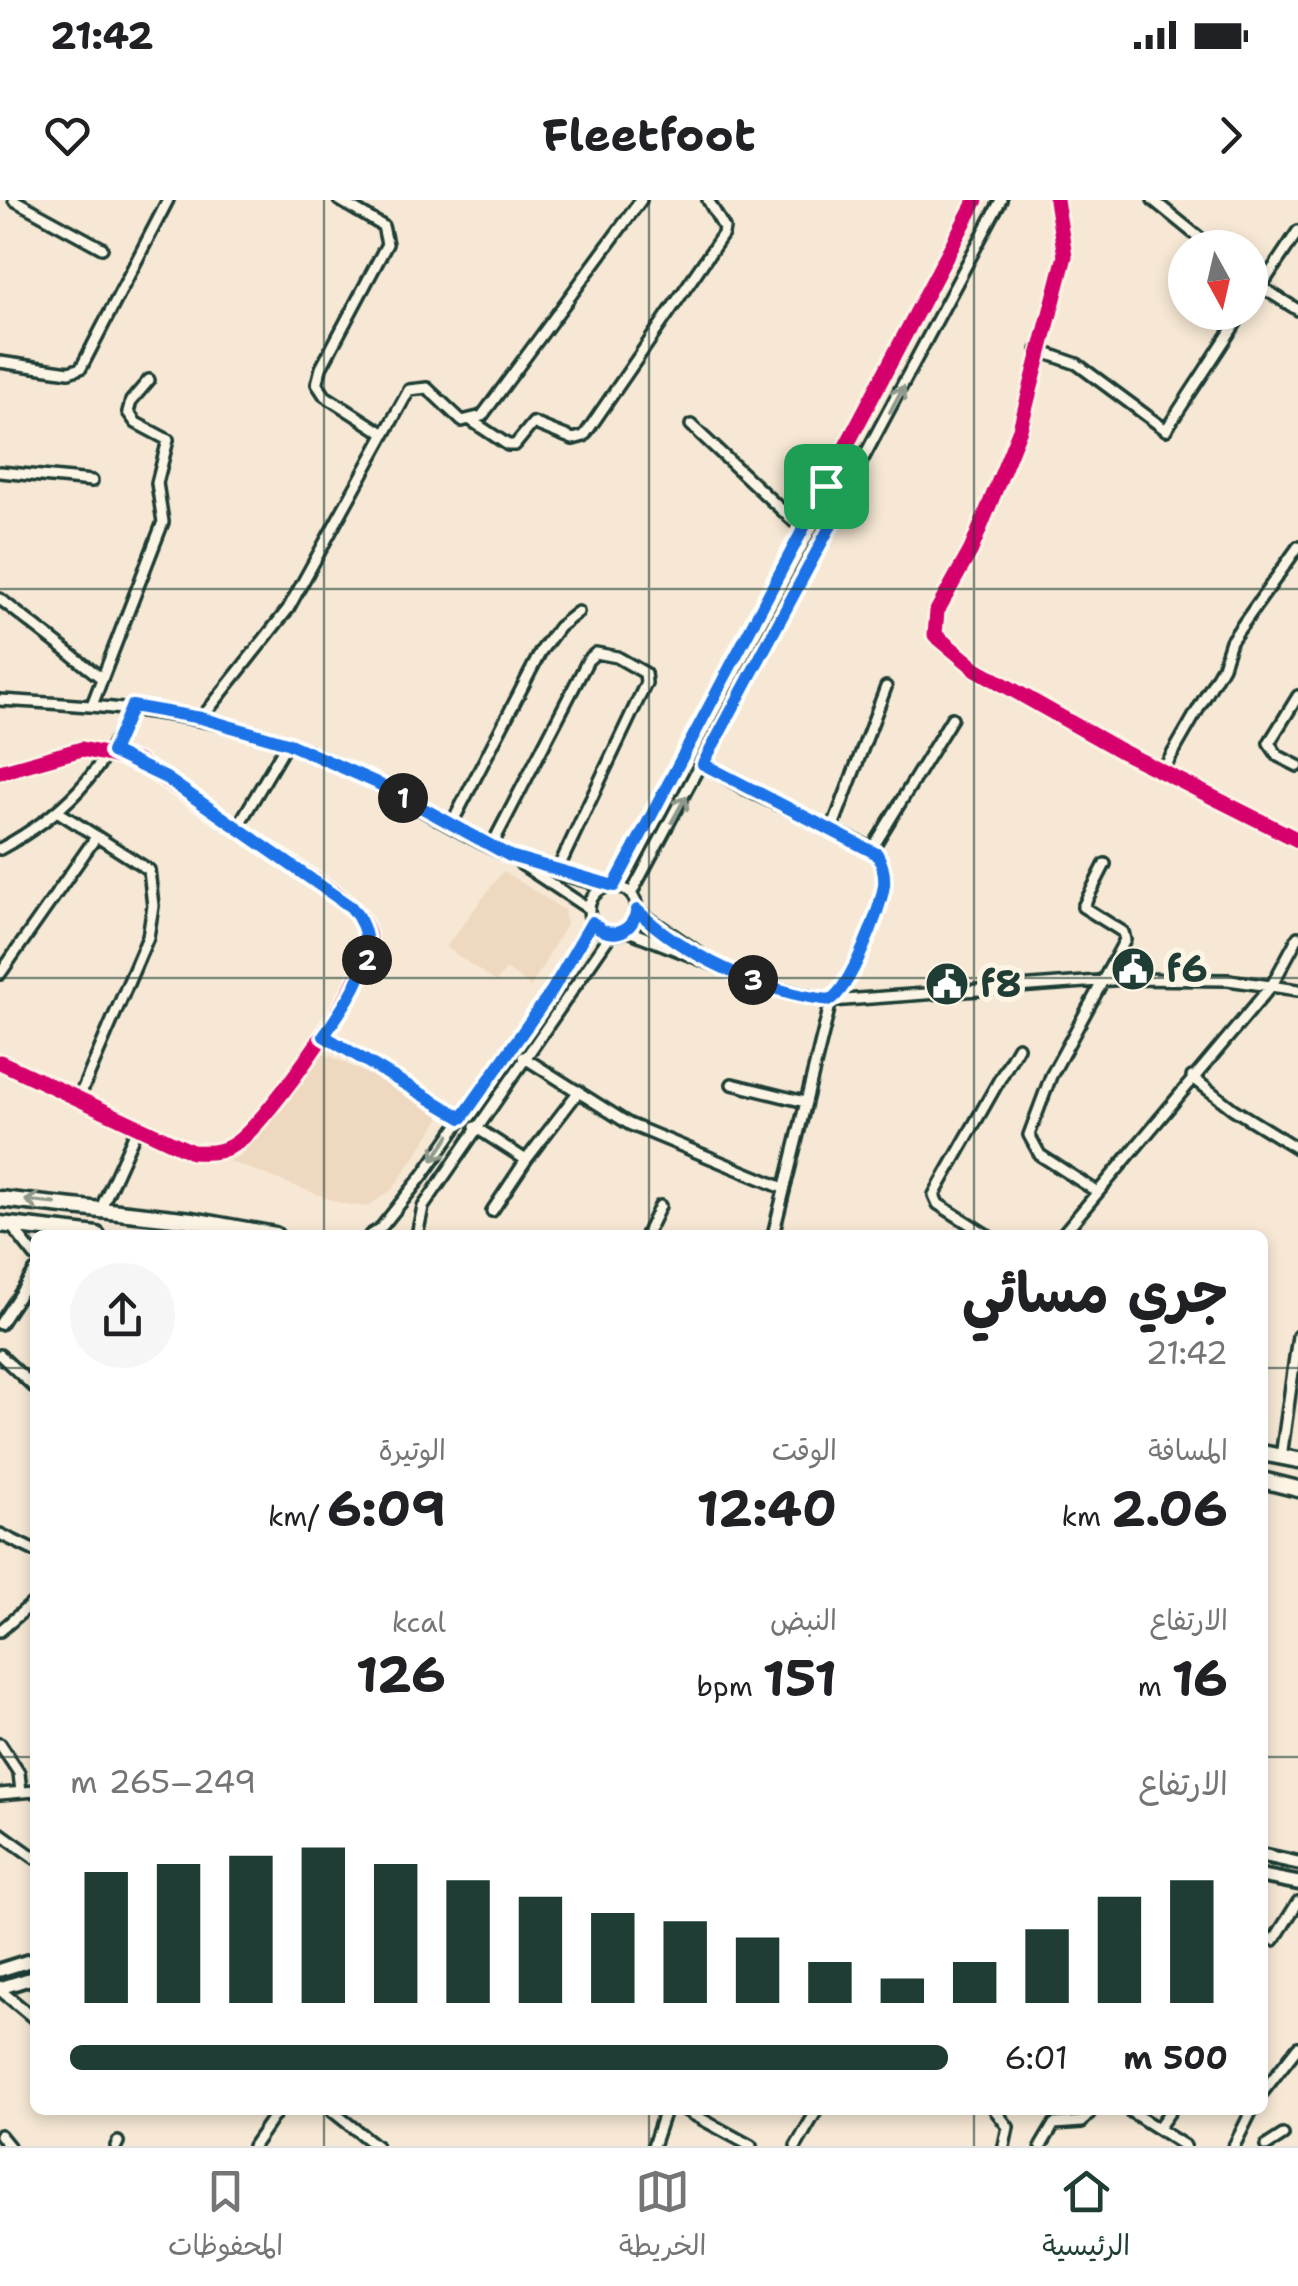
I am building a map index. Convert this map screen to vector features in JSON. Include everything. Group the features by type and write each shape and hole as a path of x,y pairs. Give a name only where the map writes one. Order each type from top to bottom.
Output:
{"highway":[{"path":"0,1199 102,1208 243,1230"},
{"path":"5,1224 50,1230"},
{"path":"1268,1454 1298,1460"},
{"path":"1268,1482 1298,1489"}],"main road":[{"path":"1268,1856 1298,1863"},
{"path":"1268,1877 1298,1884"},
{"path":"0,1970 30,1961"},
{"path":"0,1989 30,1979"}],"street":[{"path":"14,200 102,248"},
{"path":"0,362 68,372 81,368 168,200"},
{"path":"340,200 383,226 387,244 321,368 318,384 325,396 384,433"},
{"path":"472,421 487,411 641,200"},
{"path":"201,718 288,609 384,433 415,386 432,392 457,418 472,421 508,445 515,445 533,423 573,439 584,436 723,234 724,228 708,200"},
{"path":"378,1230 423,1175 551,992 592,922 589,909 593,896 610,886 976,200"},
{"path":"631,894 1001,200"},
{"path":"1056,200 1066,251 1015,444 971,550 936,611 933,630 969,664 1162,772 1298,840"},
{"path":"1153,200 1190,230"},
{"path":"1268,275 1298,231"},
{"path":"1268,292 1298,310"},
{"path":"1038,350 1077,364 1166,430 1232,330"},
{"path":"92,706 163,522 157,483 168,440 136,422 128,412 131,401 149,380"},
{"path":"691,426 802,530"},
{"path":"0,472 92,482"},
{"path":"826,486 846,497"},
{"path":"1162,772 1223,666 1231,640 1298,547"},
{"path":"0,599 100,678"},
{"path":"451,825 542,650 554,632 578,612"},
{"path":"492,845 588,660 596,653 616,657 645,673 646,683 557,871"},
{"path":"832,829 886,686"},
{"path":"1298,696 1271,734 1269,743 1278,756 1298,766"},
{"path":"0,700 132,706 201,718 287,743 341,765 492,845 589,909"},
{"path":"0,849 60,813 112,752 132,706"},
{"path":"872,850 952,718"},
{"path":"238,826 287,743"},
{"path":"0,772 82,749 137,760 338,896 364,922 368,958 324,1036 248,1134 222,1151 192,1152 0,1062"},
{"path":"703,764 767,800 872,850 881,861 883,890 847,982 830,1000 774,1230"},
{"path":"60,813 148,870 153,906 148,937 78,1100"},
{"path":"0,974 96,837"},
{"path":"510,856 631,894 637,910 713,962"},
{"path":"1096,1191 1040,1155 1029,1135 1051,1076 1126,936 1083,906 1105,864"},
{"path":"626,930 637,910"},
{"path":"592,922 612,934"},
{"path":"418,1230 423,1207 523,1056 612,934 626,930 794,995 830,1000 1182,978 1298,990"},
{"path":"1066,1230 1272,985 1298,937"},
{"path":"324,1036 462,1118"},
{"path":"979,1230 938,1204 934,1195 1018,1047"},
{"path":"523,1056 629,1124 784,1188"},
{"path":"1192,1077 1233,1110 1298,1148"},
{"path":"732,1084 805,1102"},
{"path":"492,1211 579,1091"},
{"path":"102,1208 138,1126"},
{"path":"475,1128 526,1160"},
{"path":"423,1175 438,1185"},
{"path":"648,1230 660,1206"},
{"path":"5,1224 30,1251"},
{"path":"0,1324 30,1279"},
{"path":"1281,1457 1298,1336"},
{"path":"0,1355 30,1383"},
{"path":"2,1538 30,1549"},
{"path":"0,1631 30,1605"},
{"path":"0,1744 20,1773 21,1792"},
{"path":"0,1794 30,1791"},
{"path":"0,1833 30,1854"},
{"path":"1274,1940 1298,1902"},
{"path":"0,1989 30,2015"},
{"path":"1268,2085 1298,2047"},
{"path":"253,2146 275,2115"},
{"path":"337,2115 376,2146"},
{"path":"653,2146 663,2115"},
{"path":"796,2146 815,2115"},
{"path":"998,2115 1008,2127 1004,2146"},
{"path":"1041,2146 1054,2124 1082,2122 1088,2115"},
{"path":"1136,2115 1185,2146"},
{"path":"1158,2128 1168,2115"},
{"path":"1234,2146 1250,2115"},
{"path":"706,2116 751,2146"},
{"path":"0,2135 9,2146"},
{"path":"1266,2146 1284,2135"}],"shaded area":[{"path":"503,871 564,910 566,924 531,987 506,969 496,982 446,947"},
{"path":"315,1049 445,1111 393,1189 367,1207 340,1203 229,1161 242,1154"}],"cycle path":[{"path":"614,886 976,200"},
{"path":"1056,200 1065,256 1020,429 971,550 937,611 935,635 976,669 1121,751 1298,840"},
{"path":"0,772 82,749 137,761 339,896 362,920 369,939 354,983 316,1046 251,1130 220,1151 192,1152 0,1062"}],"place":[{"name":"f6","path":"1133,969"},
{"name":"f8","path":"947,984"}],"route":[{"path":"826,486 846,497 703,764 800,817 869,846 881,861 883,890 843,991 830,1000 794,995 740,975 713,962 637,910 630,926 619,933 606,932 592,922 551,992 462,1118 324,1036 368,958 369,938 364,922 351,907 166,778 137,760 112,752 132,706 201,718 287,743 341,765 510,856 606,887 614,886 826,486"}]}
